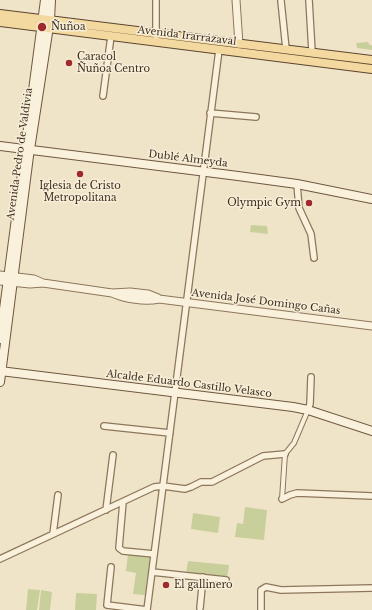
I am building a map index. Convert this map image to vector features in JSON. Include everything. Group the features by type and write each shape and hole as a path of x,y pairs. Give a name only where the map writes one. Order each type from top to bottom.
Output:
{"main road":[{"name":"Avenida Pedro de Valdivia","path":"45,0 46,24"},
{"name":"Avenida Pedro de Valdivia","path":"0,338 7,279 46,24 52,0"},
{"name":"Avenida Irarrázaval","path":"0,14 111,36 239,44 372,60"},
{"name":"Avenida Irarrázaval","path":"0,22 46,24 155,38 219,50 372,69"},
{"path":"230,51 236,48 239,44"},
{"name":"Dublé Almeyda","path":"0,146 297,184 372,199"},
{"name":"Avenida Pedro de Valdivia","path":"0,382 7,279"},
{"name":"Alcalde Eduardo Castillo Velasco","path":"1,371 288,406 308,410 372,431"}],"street":[{"path":"155,38 156,0"},
{"path":"236,0 239,44"},
{"path":"309,0 312,52"},
{"path":"281,1 286,49"},
{"path":"103,96 111,36"},
{"path":"111,568 107,605 147,610 219,50"},
{"path":"210,113 256,117"},
{"path":"297,184 299,208 310,234 314,258"},
{"name":"Avenida José Domingo Cañas","path":"7,279 35,284 43,283 112,293 130,298 186,302 372,325"},
{"path":"282,499 285,454 294,443 308,410 310,404 311,377"},
{"path":"104,426 170,433"},
{"path":"0,558 154,487 163,486 185,488 201,482 212,482 263,456 285,454"},
{"path":"106,510 113,455"},
{"path":"282,499 290,494 296,493 372,496"},
{"path":"53,534 58,495"},
{"path":"123,502 119,548 123,551 154,554"},
{"path":"152,572 226,580"},
{"path":"200,608 203,578"},
{"path":"262,610 261,590 266,587 281,590 372,588"}],"green space":[{"path":"368,42 372,45 372,50 357,48 356,43"},
{"path":"251,225 267,226 268,234 250,232"},
{"path":"245,507 267,510 264,540 235,537 237,523 243,524"},
{"path":"193,513 220,517 218,533 191,529"},
{"path":"128,554 150,557 145,595 133,594 136,573 126,571"},
{"path":"188,561 229,565 227,578 186,573"},
{"path":"28,589 40,590 37,610 26,610"},
{"path":"41,590 52,592 50,610 39,610"},
{"path":"76,593 97,594 96,610 75,610"}],"place":[{"name":"Ñuñoa","path":"42,27"},
{"name":"Caracol Ñuñoa Centro","path":"69,63"},
{"name":"Iglesia de Cristo Metropolitana","path":"80,174"},
{"name":"Olympic Gym","path":"309,203"},
{"name":"El gallinero","path":"166,585"}]}
